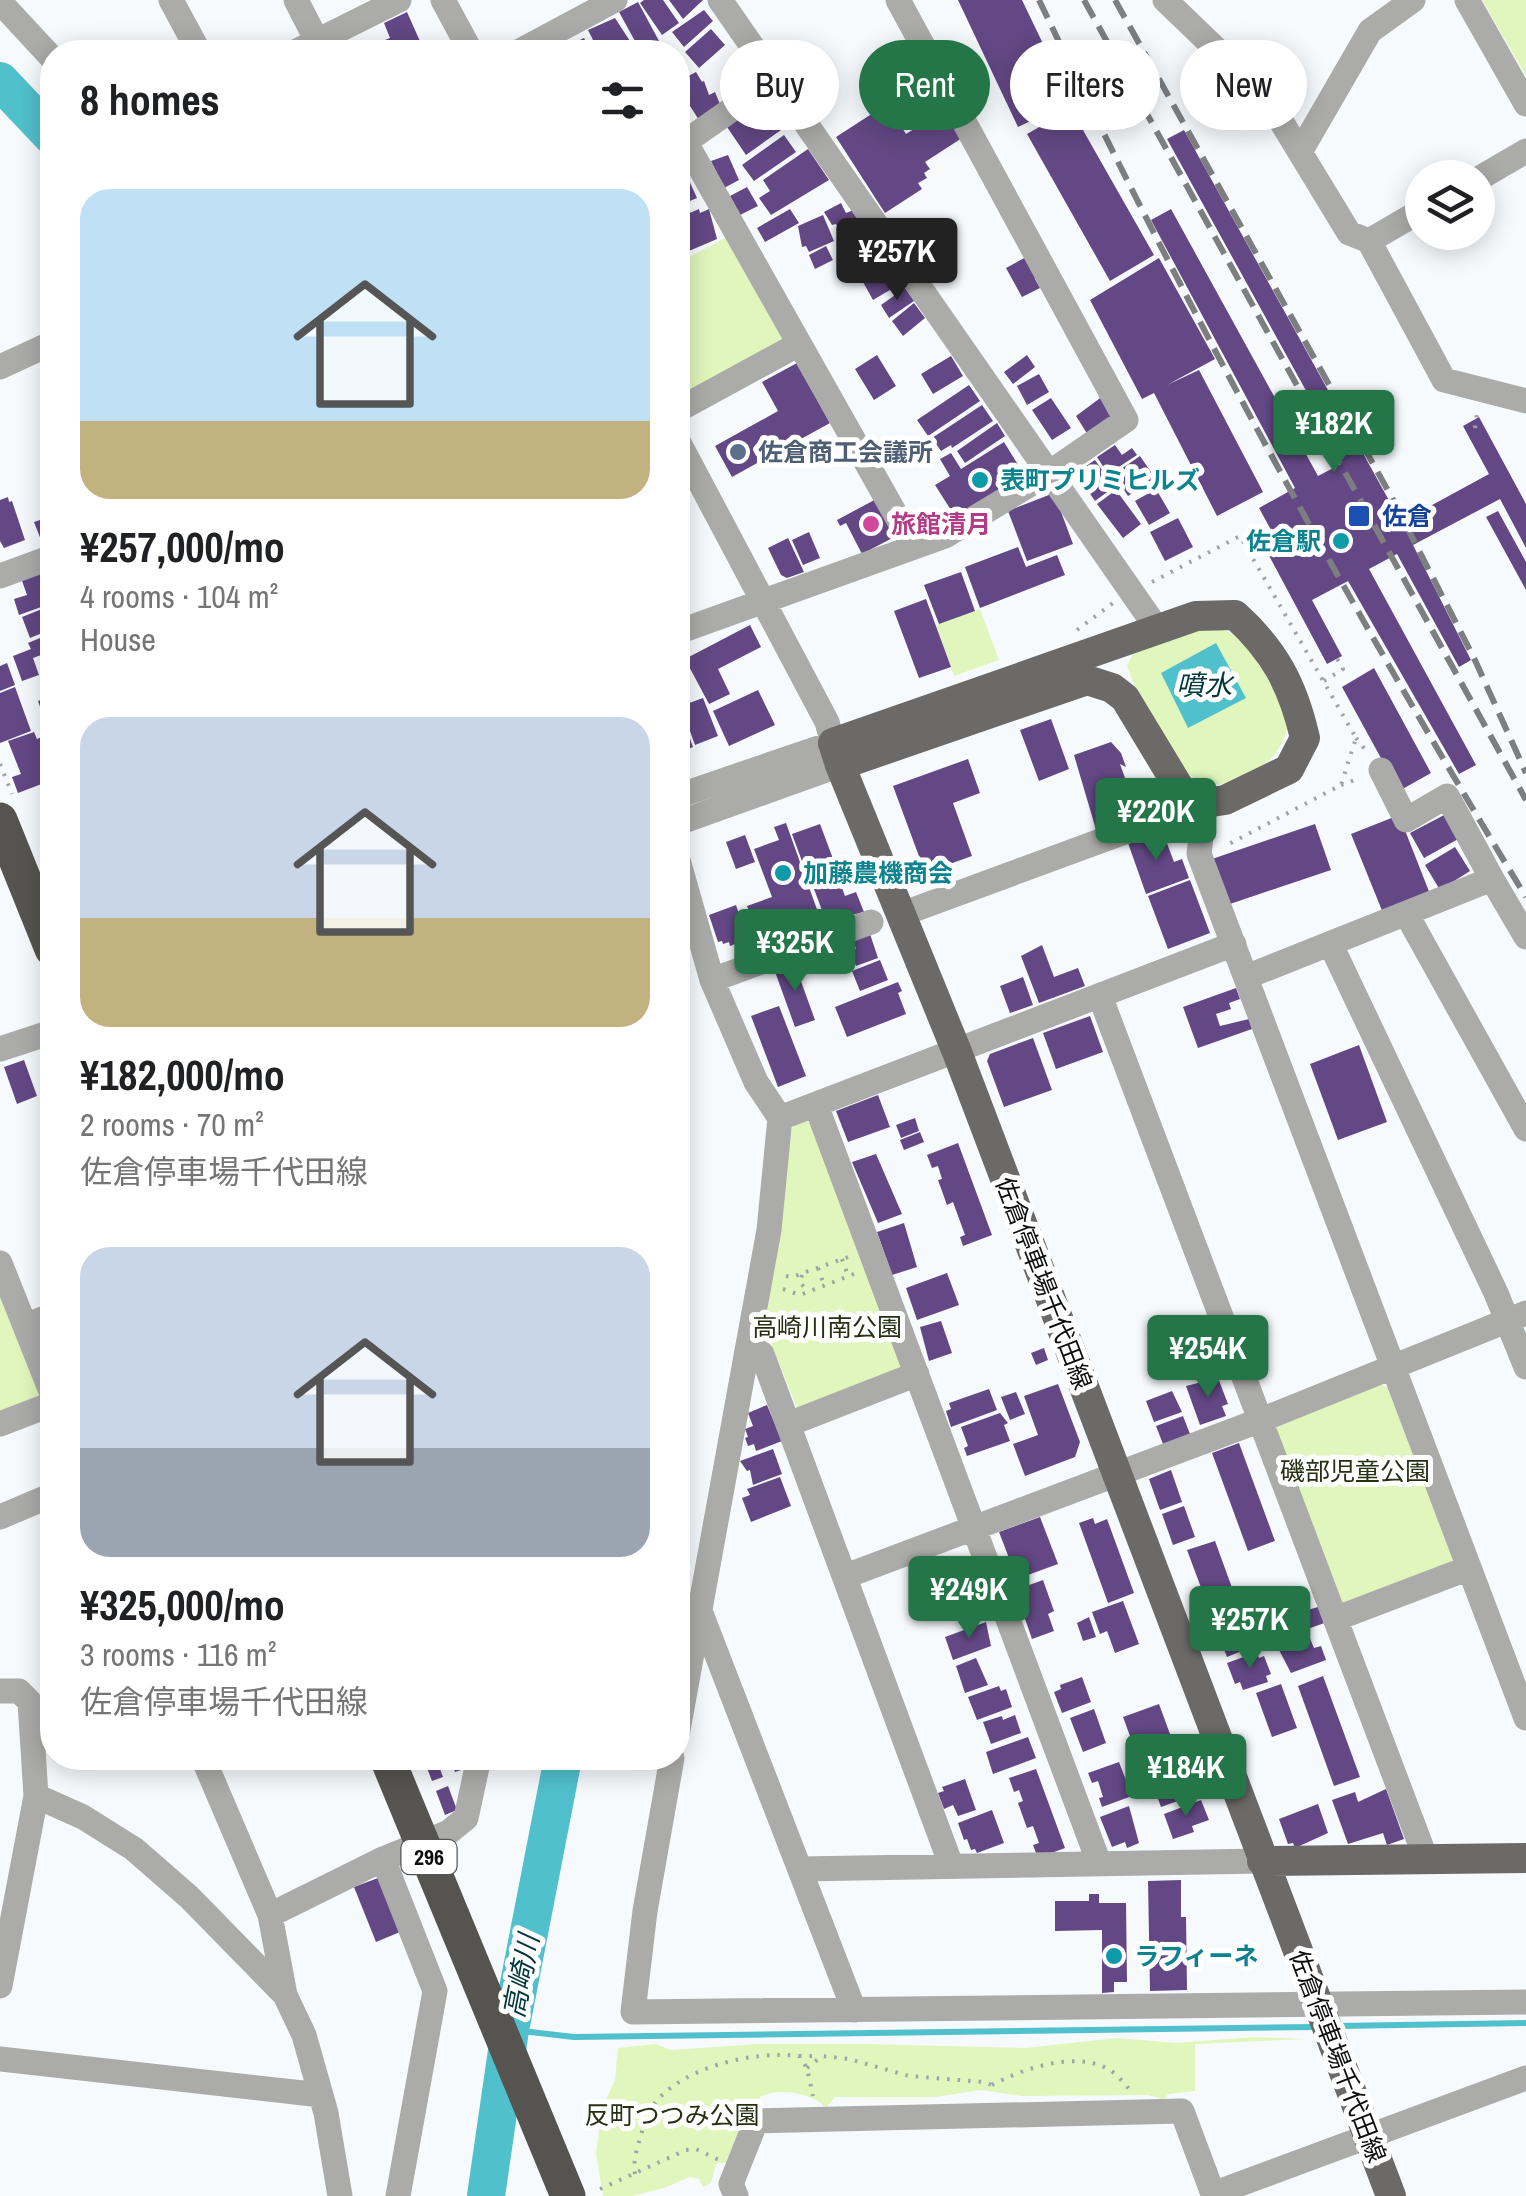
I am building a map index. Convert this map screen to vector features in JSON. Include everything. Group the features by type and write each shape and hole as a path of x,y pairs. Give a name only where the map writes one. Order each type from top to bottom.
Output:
{"highway":[{"path":"0,820 40,919"},
{"name":"296","path":"392,1770 543,2136 584,2192"}],"main road":[{"path":"1235,615 1264,641 1297,703 1305,738 1289,769 1225,800 1205,803 1180,789 1126,698 1112,688 1087,680 837,754 1196,616 1235,615"},
{"name":"佐倉停車場千代田線","path":"837,754 957,1052 1391,2196"},
{"path":"1262,1860 1526,1858"}],"street":[{"path":"171,0 193,40"},
{"path":"296,0 305,40"},
{"path":"320,40 398,0"},
{"path":"443,0 465,40"},
{"path":"540,40 615,0"},
{"path":"720,0 748,40"},
{"path":"690,628 945,536 1049,473 1126,420 898,0"},
{"path":"1165,0 1268,98 1350,233 1369,241 1444,380 1526,401"},
{"path":"1300,152 1370,31 1413,0"},
{"path":"1467,0 1526,104"},
{"path":"0,2 40,45"},
{"path":"690,139 720,118"},
{"path":"810,130 1158,630"},
{"path":"1495,169 1526,151"},
{"path":"690,159 914,548"},
{"path":"1369,241 1405,220"},
{"path":"690,403 799,344"},
{"path":"0,367 40,349"},
{"path":"690,463 828,722 837,754"},
{"path":"0,576 40,561"},
{"path":"690,793 837,754"},
{"path":"690,818 837,754"},
{"path":"1382,770 1406,820 1448,796 1526,937"},
{"path":"1205,803 1199,854 1526,1718"},
{"path":"902,914 1152,822"},
{"path":"1246,976 1492,879"},
{"path":"690,902 712,980 756,1082 780,1118 777,1174 690,1665"},
{"path":"1407,915 1526,1129"},
{"path":"712,980 870,922"},
{"path":"780,1118 1234,944"},
{"path":"1331,945 1517,1316 1526,1367"},
{"path":"1100,996 1426,1859"},
{"path":"0,1050 40,1036"},
{"path":"816,1104 1099,1863"},
{"path":"0,1264 40,1364"},
{"path":"846,1576 1261,1420 1517,1316"},
{"path":"25,1326 40,1320"},
{"path":"749,1342 762,1354 951,1865"},
{"path":"789,1424 917,1374"},
{"path":"0,1424 40,1409"},
{"path":"0,1517 40,1500"},
{"path":"1334,1619 1470,1568"},
{"path":"700,1611 854,2010"},
{"path":"0,1690 18,1692 30,1702 36,1796 0,1986"},
{"path":"208,1770 270,1916 285,1995 304,2035 322,2096 340,2196"},
{"path":"270,1916 382,1859 449,1832 466,1818 477,1770"},
{"path":"670,1770 645,1912 633,2012 1526,2002"},
{"path":"36,1796 83,1817 134,1849 190,1897 285,1995"},
{"path":"382,1859 434,1990 398,2196"},
{"path":"801,1869 1262,1860"},
{"path":"0,2059 322,2096"},
{"path":"736,2196 731,2184 756,2121 1182,2111 1211,2195 1524,2084"}],"path":[{"path":"1475,428 1479,406"},
{"path":"1250,553 1275,539"},
{"path":"1324,680 1343,669 1335,655"},
{"path":"782,1275 792,1277 852,1256"},
{"path":"842,1259 848,1276"},
{"path":"818,1268 824,1286"},
{"path":"771,1285 800,1294 858,1272"},
{"path":"802,1274 800,1282 808,1292"},
{"path":"635,2174 633,2161 649,2112 664,2094 716,2065 760,2056 849,2059 909,2076 992,2085 1007,2076 1076,2060 1106,2067 1132,2092"},
{"path":"800,2056 807,2068 812,2104"},
{"path":"807,2068 822,2056"},
{"path":"992,2085 993,2095"},
{"path":"584,2192 635,2174 666,2157 696,2149 732,2165"}],"green space":[{"path":"1482,0 1526,0 1526,76"},
{"path":"729,236 785,333 781,346 691,396 690,395 690,257"},
{"path":"980,609 999,660 954,676 936,625"},
{"path":"1206,626 1234,635 1247,647 1279,698 1287,720 1283,741 1264,765 1236,781 1221,784 1193,777 1173,757 1127,666 1135,650"},
{"name":"高崎川南公園","path":"807,1121 815,1126 903,1373 798,1410 765,1328 792,1129 795,1123"},
{"path":"0,1288 40,1383 40,1398 0,1419"},
{"name":"磯部児童公園","path":"1376,1382 1388,1388 1453,1559 1445,1573 1341,1605 1273,1431 1278,1421"},
{"name":"反町つつみ公園","path":"1255,2037 1306,2039 1195,2044 1195,2091 1168,2094 1161,2105 1159,2098 1148,2095 1021,2096 981,2090 935,2097 835,2097 826,2108 804,2095 767,2094 760,2097 733,2143 734,2163 717,2163 707,2186 690,2177 632,2196 603,2196 596,2153 602,2109 615,2080 618,2048 656,2044 670,2050 758,2044 866,2044 1026,2048 1117,2038 1177,2043"}],"water":[{"name":"噴水","path":"1216,643 1246,698 1188,728 1161,673"}],"building":[{"path":"663,0 679,23 662,35 640,3"},
{"path":"669,0 703,0 683,19"},
{"path":"958,0 1022,0 1041,40 1010,40 1010,110 990,68 990,40 977,40"},
{"path":"638,2 659,40 634,40 619,12"},
{"path":"704,10 713,21 690,42 678,40 672,32"},
{"path":"407,12 419,40 385,40 390,38 384,23"},
{"path":"615,18 629,40 593,40 588,30"},
{"path":"711,29 721,40 720,49 699,68 690,58 690,48"},
{"path":"696,72 709,95 715,92 720,110 699,120 690,106 690,75"},
{"path":"859,122 859,130 903,130 906,134 912,130 957,130 962,138 925,162 930,169 924,173 927,178 918,183 922,189 885,213 836,137"},
{"path":"729,130 781,130 746,155"},
{"path":"1034,130 1083,130 1154,255 1110,281 1027,134"},
{"path":"1184,130 1401,522 1489,474 1463,426 1479,417 1526,504 1526,548 1500,499 1413,545 1471,660 1459,667 1397,554 1369,569 1476,765 1459,774 1348,581 1312,600 1342,656 1327,664 1259,537 1271,530 1259,508 1295,488 1151,220 1171,209 1318,476 1341,464 1321,427 1325,425 1167,139"},
{"path":"784,135 796,152 754,181 742,165"},
{"path":"808,149 829,180 771,215 759,198 770,191 763,180"},
{"path":"728,155 739,180 724,188 711,161"},
{"path":"690,182 697,198 690,201"},
{"path":"747,187 758,206 740,215 730,196"},
{"path":"841,203 846,213 854,210 866,232 853,239 850,235 843,238 824,212"},
{"path":"709,209 717,239 690,251 690,213"},
{"path":"790,209 799,223 765,242 757,228"},
{"path":"823,215 834,241 809,252 806,246 802,247 798,226"},
{"path":"826,246 833,260 815,269 809,255"},
{"path":"1028,256 1040,277 1035,279 1040,288 1022,297 1006,268"},
{"path":"1159,258 1215,359 1167,385 1199,370 1263,492 1217,516 1154,393 1142,399 1090,300"},
{"path":"890,266 900,284 873,300 863,282"},
{"path":"905,288 914,301 889,318 881,305"},
{"path":"914,303 925,318 903,336 892,321"},
{"path":"877,355 896,386 874,400 855,369"},
{"path":"1027,355 1035,367 1013,384 1004,372"},
{"path":"951,356 963,376 933,394 921,374"},
{"path":"797,363 830,423 732,477 715,446 778,411 762,382"},
{"path":"1039,374 1049,392 1027,405 1017,386"},
{"path":"969,385 980,401 928,436 917,420"},
{"path":"1107,393 1114,416 1088,435 1076,416"},
{"path":"1051,398 1071,428 1052,440 1032,410"},
{"path":"982,405 993,421 941,451 932,438"},
{"path":"997,423 1005,436 965,463 957,451"},
{"name":"表町プリミヒルズ","path":"1004,442 1025,476 956,518 935,485 950,476 940,459 951,453 961,469"},
{"path":"1115,445 1122,455 1132,448 1137,455 1108,474 1097,457"},
{"path":"1140,456 1155,478 1128,496 1114,474"},
{"path":"1095,460 1114,487 1095,501 1076,473"},
{"path":"1156,489 1170,513 1149,525 1135,501"},
{"path":"1116,490 1141,524 1123,538 1097,504"},
{"path":"1054,493 1073,544 1027,561 1008,511"},
{"path":"8,497 25,540 4,548 0,541 0,500"},
{"name":"旅館清月","path":"880,497 900,534 862,554 846,523 840,526 837,520"},
{"path":"1498,511 1526,562 1526,590 1486,517"},
{"path":"1178,518 1193,547 1165,561 1150,532"},
{"path":"809,532 820,558 803,565 792,540"},
{"path":"788,538 804,572 787,578 781,575 768,548"},
{"path":"1018,547 1026,567 1057,555 1065,575 980,608 965,567"},
{"path":"40,571 40,607 19,615 14,599 27,595 21,578"},
{"path":"961,572 975,611 939,624 924,585"},
{"path":"926,599 951,667 919,678 894,611"},
{"path":"40,610 40,634 30,638 22,617"},
{"path":"750,625 761,647 718,669 730,694 709,704 690,668 690,656"},
{"path":"40,638 40,655 33,658 39,675 22,681 13,656 31,649 28,643"},
{"path":"7,663 15,685 0,691 0,666"},
{"path":"1374,668 1431,773 1399,791 1342,687"},
{"path":"15,687 31,731 0,743 0,693"},
{"path":"758,690 775,725 729,746 713,711"},
{"path":"703,698 718,736 695,745 690,731 690,703"},
{"path":"1051,719 1069,769 1039,781 1020,730"},
{"path":"34,732 37,739 40,738 40,785 18,793 12,777 21,774 8,741"},
{"path":"1111,742 1121,753 1126,767 1120,764 1129,789 1134,787 1148,814 1097,833 1074,755"},
{"path":"968,759 980,793 953,803 972,856 947,865 945,860 923,867 893,786"},
{"path":"1446,814 1460,838 1424,858 1410,833"},
{"path":"1399,815 1430,894 1383,913 1351,834"},
{"name":"加藤農機商会","path":"786,823 824,929 788,943 786,936 762,945 747,906 772,897 754,849 779,840 774,827"},
{"path":"820,824 838,872 810,883 792,834"},
{"path":"1315,824 1331,870 1227,905 1212,859"},
{"path":"1162,830 1174,862 1182,859 1189,878 1146,894 1128,843"},
{"path":"745,835 755,862 736,869 726,842"},
{"path":"1455,847 1470,871 1440,890 1425,865"},
{"path":"839,880 845,896 856,892 864,912 826,921 814,889"},
{"path":"1190,880 1210,933 1168,949 1148,896"},
{"path":"736,905 740,917 747,914 755,936 730,946 729,942 718,942 709,915"},
{"path":"870,934 878,958 856,966 850,951 856,949 853,940"},
{"path":"1042,945 1054,977 1078,968 1085,986 1039,1003 1021,956"},
{"path":"880,960 888,980 860,991 852,971"},
{"path":"794,962 815,1020 795,1027 774,969"},
{"path":"1023,977 1033,1005 1010,1013 1000,986"},
{"path":"898,982 906,1014 847,1037 835,1007"},
{"path":"1236,988 1240,999 1229,1003 1231,1009 1216,1014 1220,1026 1249,1019 1252,1029 1198,1048 1183,1007"},
{"path":"779,1006 806,1076 778,1087 751,1016"},
{"path":"1090,1016 1103,1052 1056,1069 1043,1033"},
{"path":"1033,1038 1052,1090 1004,1107 987,1061 990,1054"},
{"path":"1359,1045 1387,1122 1338,1140 1310,1064"},
{"path":"24,1060 37,1096 17,1104 4,1067"},
{"path":"878,1095 890,1127 848,1142 836,1111"},
{"path":"915,1118 919,1131 901,1138 896,1125"},
{"path":"920,1132 924,1142 904,1150 900,1140"},
{"path":"958,1143 992,1235 963,1246 960,1237 965,1235 953,1202 947,1205 938,1180 942,1179 938,1166 932,1168 927,1155"},
{"path":"876,1154 902,1214 878,1223 852,1162"},
{"path":"904,1223 917,1267 892,1275 877,1232"},
{"path":"947,1273 959,1305 917,1320 906,1288"},
{"path":"941,1321 952,1353 929,1361 920,1327"},
{"path":"1044,1348 1048,1360 1036,1365 1031,1353"},
{"path":"1218,1378 1228,1404 1222,1406 1226,1416 1200,1425 1186,1386"},
{"path":"1058,1384 1080,1442 1075,1457 1025,1476 1013,1444 1038,1435 1024,1396"},
{"path":"989,1389 997,1410 951,1427 946,1411 951,1409 949,1403"},
{"path":"1172,1391 1182,1412 1154,1422 1146,1401"},
{"path":"1016,1392 1025,1414 1010,1420 1001,1397"},
{"path":"767,1405 782,1441 756,1451 745,1438 745,1429 753,1426 748,1413"},
{"path":"1000,1413 1008,1423 1004,1425 1010,1441 967,1456 964,1448 968,1446 961,1427"},
{"path":"1183,1416 1190,1434 1163,1444 1156,1426"},
{"path":"1239,1443 1275,1541 1248,1551 1212,1453"},
{"path":"773,1449 782,1474 753,1485 750,1470 740,1461"},
{"path":"1171,1470 1182,1502 1160,1510 1149,1479"},
{"path":"780,1477 791,1506 751,1522 742,1498 750,1495 747,1489"},
{"path":"1184,1506 1195,1537 1173,1545 1162,1514"},
{"path":"1040,1517 1058,1564 1017,1579 999,1532"},
{"path":"1093,1518 1095,1524 1107,1519 1134,1593 1108,1603 1079,1523"},
{"path":"1215,1541 1242,1615 1215,1625 1187,1550"},
{"path":"1043,1580 1054,1611 1048,1614 1054,1631 1032,1639 1015,1590"},
{"path":"1123,1601 1139,1644 1115,1653 1107,1631 1100,1634 1092,1612"},
{"path":"1321,1606 1327,1622 1275,1641 1268,1622"},
{"path":"1263,1612 1266,1618 1209,1639 1207,1633"},
{"path":"1089,1617 1096,1637 1083,1641 1077,1623"},
{"path":"986,1622 991,1646 953,1660 945,1637"},
{"path":"1262,1628 1266,1641 1227,1657 1221,1642"},
{"path":"1308,1634 1314,1648 1321,1646 1326,1660 1291,1673 1279,1650 1289,1646 1287,1642"},
{"path":"1257,1652 1259,1658 1264,1656 1271,1674 1266,1676 1268,1682 1243,1690 1240,1682 1235,1684 1227,1663"},
{"path":"976,1658 988,1685 965,1693 956,1666"},
{"path":"1323,1676 1360,1777 1334,1786 1298,1686"},
{"path":"1082,1677 1091,1702 1062,1713 1054,1692 1061,1689 1060,1685"},
{"path":"1281,1684 1297,1728 1272,1737 1256,1693"},
{"path":"999,1686 1001,1691 1006,1689 1012,1707 977,1720 968,1697"},
{"path":"1159,1704 1174,1745 1138,1758 1123,1717"},
{"path":"1094,1709 1106,1743 1083,1752 1070,1718"},
{"path":"1015,1715 1021,1733 991,1744 983,1722"},
{"path":"1028,1737 1036,1758 993,1774 986,1752"},
{"path":"1193,1745 1199,1762 1172,1774 1176,1787 1199,1779 1203,1792 1161,1807 1145,1763"},
{"path":"1119,1762 1132,1796 1102,1807 1098,1781 1092,1783 1088,1773"},
{"path":"1036,1769 1065,1848 1038,1858 1033,1845 1039,1843 1033,1826 1027,1828 1018,1803 1023,1801 1019,1790 1014,1792 1009,1778"},
{"path":"428,1770 440,1770 443,1777 432,1781"},
{"path":"965,1779 976,1810 958,1816 953,1805 944,1809 938,1793 944,1791 942,1787"},
{"path":"448,1786 457,1810 445,1815 436,1791"},
{"path":"1386,1789 1404,1839 1387,1845 1383,1833 1348,1844 1332,1800 1355,1792 1358,1802"},
{"path":"1201,1800 1209,1820 1192,1826 1194,1832 1173,1839 1164,1814"},
{"path":"1318,1804 1328,1833 1295,1848 1293,1843 1288,1844 1279,1819"},
{"path":"1129,1806 1139,1843 1127,1848 1125,1842 1112,1847 1100,1817"},
{"path":"992,1810 1004,1843 977,1853 964,1840 958,1823"},
{"path":"378,1878 400,1932 376,1942 354,1887"},
{"path":"1181,1880 1187,1990 1150,1991 1148,1881"},
{"name":"ラフィーネ","path":"1089,1894 1099,1894 1099,1903 1126,1903 1127,1982 1114,1982 1114,1992 1102,1993 1102,1930 1055,1931 1055,1901 1089,1901"}],"waterway":[{"name":"高崎川","path":"0,81 40,123"},
{"name":"高崎川","path":"486,2196 510,2030 561,1770"},
{"path":"1337,2026 1526,2023"},
{"path":"513,2030 574,2037 1315,2027"}],"railway":[{"path":"1039,0 1152,229 1271,454 1526,897"},
{"path":"1084,0 1526,800"},
{"path":"1115,0 1391,496 1474,658 1526,773"}],"place":[{"name":"佐倉商工会議所","path":"738,452"},
{"name":"表町プリミヒルズ","path":"980,480"},
{"name":"佐倉","path":"1359,516"},
{"name":"旅館清月","path":"871,524"},
{"name":"佐倉駅","path":"1341,541"},
{"name":"加藤農機商会","path":"783,873"},
{"name":"ラフィーネ","path":"1114,1956"}]}
